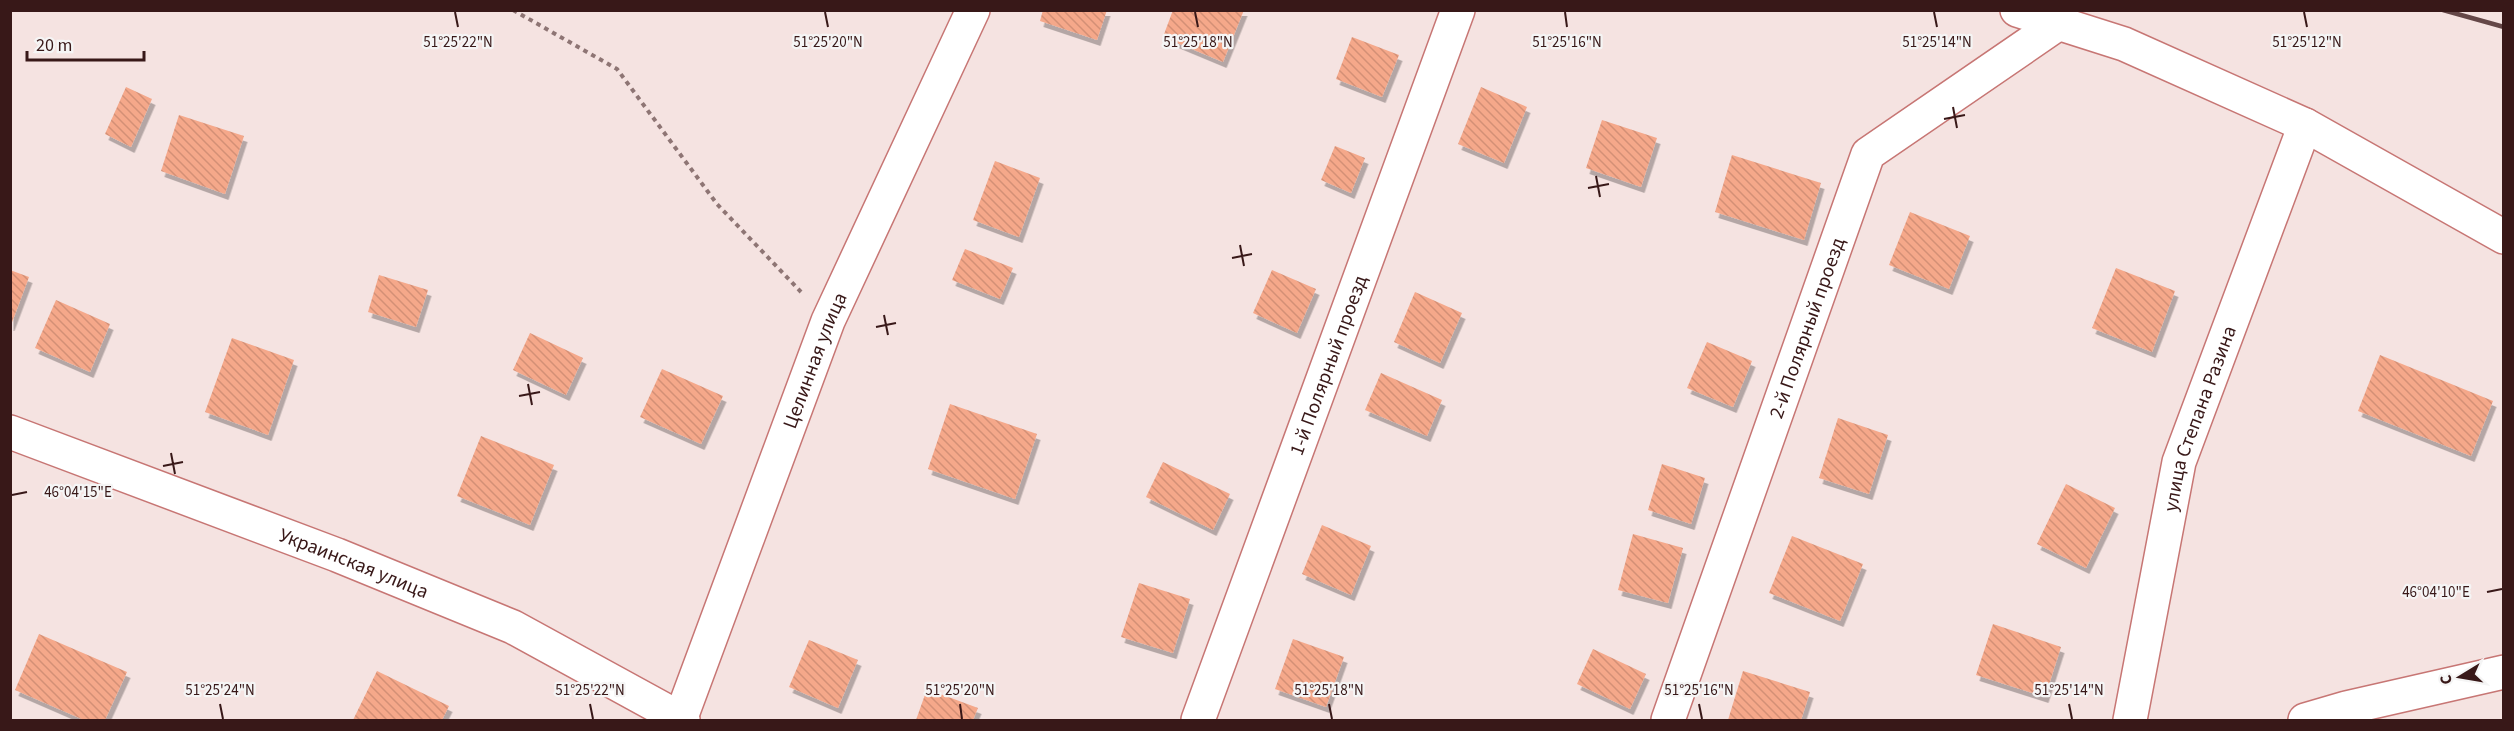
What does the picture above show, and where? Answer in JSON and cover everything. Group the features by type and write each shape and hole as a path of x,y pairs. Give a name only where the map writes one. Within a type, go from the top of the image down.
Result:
{"street":[{"name":"Целинная улица","path":"681,720 828,321 973,10"},
{"name":"1-й Полярный проезд","path":"1198,720 1458,10"},
{"path":"2017,10 2124,44 2305,124 2504,237"},
{"name":"2-й Полярный проезд","path":"1668,720 1868,154 2059,24"},
{"name":"улица Степана Разина","path":"2130,720 2179,462 2305,124"},
{"name":"Украинская улица","path":"10,432 337,555 513,627 681,720"},
{"path":"2305,720 2346,708 2504,672"}],"path":[{"path":"513,10 617,69 717,204 828,321"}],"building":[{"path":"1043,10 1107,10 1097,40 1040,21"},
{"path":"1173,10 1244,10 1223,62 1163,37"},
{"path":"1352,37 1399,55 1382,97 1336,79"},
{"path":"126,87 152,99 131,147 105,134"},
{"path":"1481,87 1527,107 1504,163 1458,144"},
{"path":"179,115 244,136 225,194 161,171"},
{"path":"1602,120 1657,138 1641,187 1586,168"},
{"path":"1335,146 1365,158 1351,193 1321,180"},
{"path":"1732,155 1821,183 1804,240 1715,212"},
{"path":"995,161 1040,178 1019,237 973,220"},
{"path":"1910,212 1970,236 1949,289 1889,265"},
{"path":"965,249 1013,268 1000,299 952,280"},
{"path":"2116,268 2175,291 2152,352 2092,328"},
{"path":"10,270 29,277 11,325 10,325"},
{"path":"1272,270 1316,289 1297,333 1253,313"},
{"path":"379,275 428,290 416,327 368,312"},
{"path":"1415,292 1462,313 1440,363 1394,342"},
{"path":"56,300 110,324 90,372 35,348"},
{"path":"530,333 583,358 566,395 513,370"},
{"path":"232,338 294,360 268,435 205,412"},
{"path":"1707,342 1752,361 1733,407 1687,388"},
{"path":"2380,355 2493,401 2471,456 2358,411"},
{"path":"662,369 723,396 701,444 640,417"},
{"path":"1381,373 1442,400 1427,436 1365,410"},
{"path":"950,404 1037,434 1015,499 928,469"},
{"path":"1838,418 1888,435 1869,494 1819,478"},
{"path":"481,436 554,465 530,525 457,496"},
{"path":"1163,462 1230,494 1213,530 1146,497"},
{"path":"1662,464 1705,478 1691,524 1648,510"},
{"path":"2066,484 2115,508 2086,568 2037,544"},
{"path":"1322,525 1371,546 1351,595 1302,574"},
{"path":"1633,534 1683,548 1668,603 1618,590"},
{"path":"1792,536 1863,564 1840,621 1769,593"},
{"path":"1139,583 1190,599 1173,653 1121,637"},
{"path":"1993,624 2061,647 2045,697 1976,675"},
{"path":"39,634 127,672 105,720 84,720 15,690"},
{"path":"1293,639 1344,657 1326,707 1275,689"},
{"path":"809,640 858,660 838,708 789,687"},
{"path":"1593,649 1646,674 1630,709 1577,684"},
{"path":"377,671 449,706 442,720 353,720"},
{"path":"1743,671 1810,692 1801,720 1728,720"},
{"path":"927,689 978,708 973,720 916,720"}],"railway":[{"path":"2443,10 2504,27"}]}
